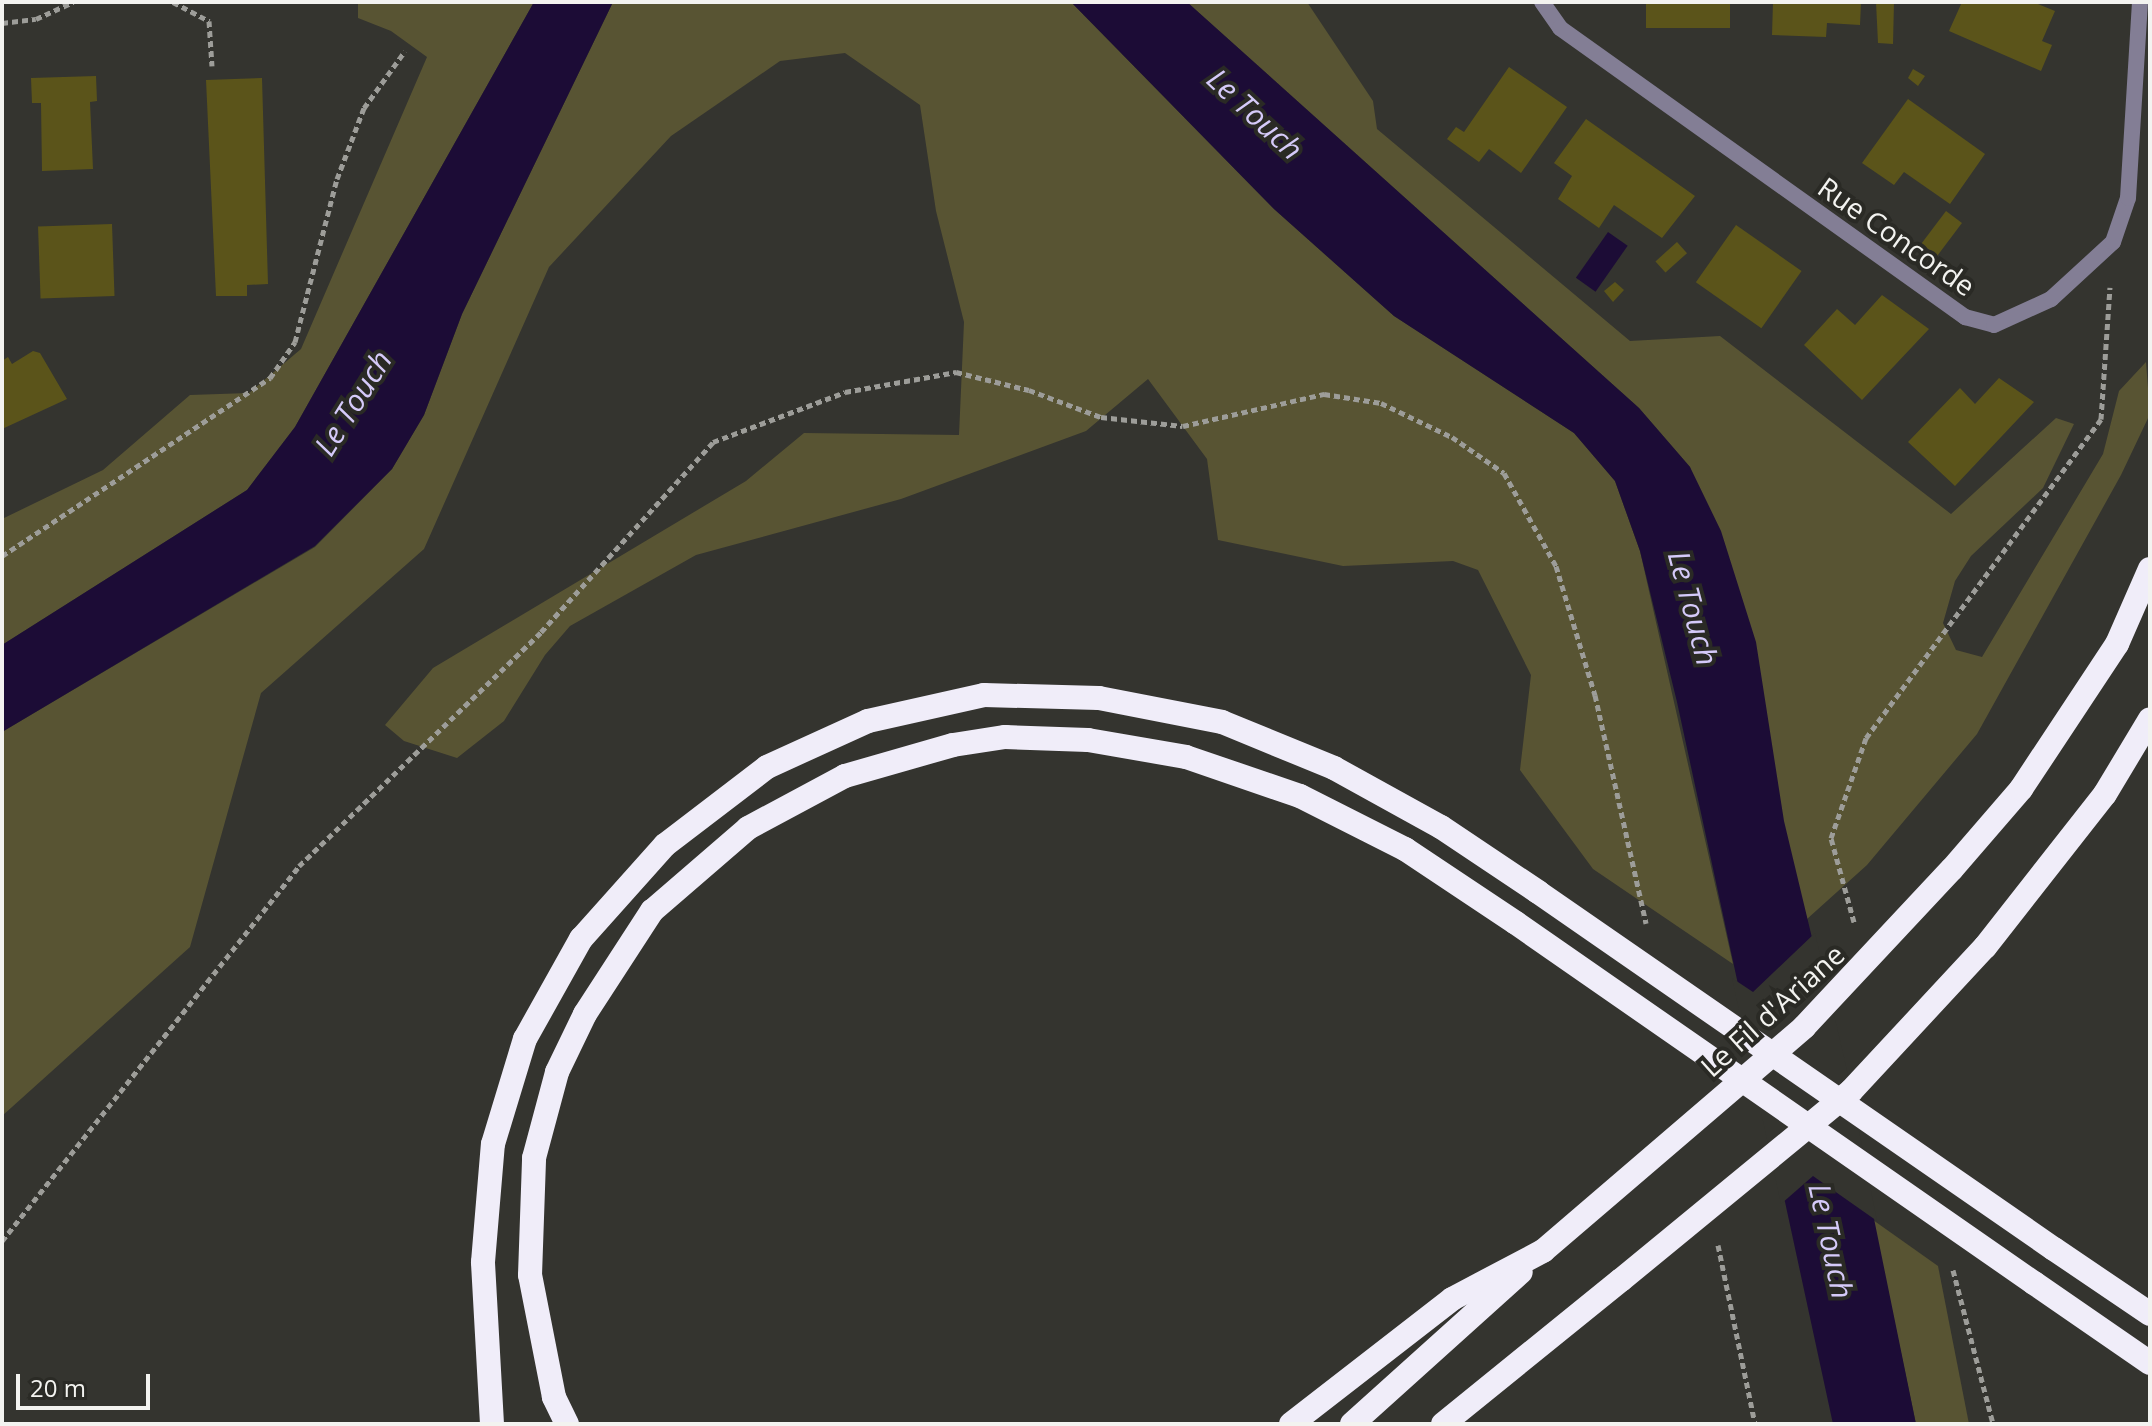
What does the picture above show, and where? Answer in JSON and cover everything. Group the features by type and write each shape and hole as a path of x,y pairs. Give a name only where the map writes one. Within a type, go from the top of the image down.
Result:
{"highway":[{"name":"Le Fil d'Ariane","path":"1352,1424 1414,1374 1543,1251 1804,1027 1952,869 2021,789 2117,644 2150,569"},
{"path":"492,1424 483,1262 493,1144 525,1039 581,939 665,845 767,767 868,721 984,695 1099,698 1222,722 1334,768 1441,827 2150,1314"},
{"path":"1443,1424 1851,1091 1985,947 2105,794 2150,719"},
{"path":"567,1424 554,1397 530,1275 534,1158 557,1072 585,1014 652,911 748,828 845,776 953,745 1005,737 1088,740 1186,757 1300,796 1405,849 2150,1363"},
{"path":"1291,1424 1452,1299 1543,1251"}],"street":[{"name":"Rue Concorde","path":"1542,2 1560,28 1952,308 1994,325 2051,299 2113,242 2128,198 2140,2"}],"path":[{"path":"2,23 36,19 73,2"},
{"path":"173,2 209,21 212,66"},
{"path":"2,556 270,378 295,342 337,179 364,108 405,51"}],"shaded area":[{"path":"358,2 534,2 295,427 247,490 2,645 2,519 103,470 190,395 249,393 301,349 427,57 391,31 358,18"},
{"path":"613,2 1071,2 1274,209 1394,316 1574,433 1615,481 1640,551 1733,964 1593,869 1520,770 1531,675 1478,570 1453,561 1343,566 1218,540 1207,459 1148,379 1086,431 901,499 696,555 570,626 545,655 504,721 457,758 404,741 385,725 433,668 746,481 804,433 959,435 964,322 936,211 920,105 845,53 780,61 671,136 549,267 424,549 261,693 190,947 2,1116 2,732 315,547 392,469 424,415 462,314"},
{"path":"1187,2 1307,2 1373,101 1377,129 1630,341 1720,336 1951,514 2056,418 2074,424 2043,488 1971,556 1955,581 1943,623 1956,650 1982,657 2103,454 2119,391 2146,362 2150,414 2121,475 1977,734 1867,865 1807,919 1690,467 1639,408"},
{"path":"1873,1220 1938,1266 1969,1424 1916,1424"}],"water":[{"name":"Le Touch","path":"534,2 613,2 462,314 424,415 392,469 315,546 2,732 2,645 247,490 295,427"},
{"name":"Le Touch","path":"1071,2 1187,2 1639,408 1690,467 1721,531 1756,642 1784,821 1843,1067 1916,1424 1833,1424 1677,702 1640,551 1615,481 1574,433 1394,316 1274,209"},
{"path":"1608,232 1628,246 1596,292 1576,278"}],"pier":[{"path":"1815,933 1877,1221 1813,1176 1781,1204 1732,978 1753,992"}],"building":[{"path":"1646,2 1730,2 1730,28 1646,28"},
{"path":"1773,2 1861,2 1860,25 1827,23 1826,37 1772,35"},
{"path":"1876,2 1894,2 1893,44 1878,43"},
{"path":"1962,2 2033,2 2055,11 2042,41 2052,45 2041,71 1949,31"},
{"path":"1509,67 1567,107 1521,173 1489,149 1479,162 1447,139 1456,127 1464,132"},
{"path":"1913,69 1925,76 1918,86 1908,78"},
{"path":"96,76 97,101 90,102 93,169 42,171 41,103 32,103 31,78"},
{"path":"262,78 268,284 247,285 247,296 216,296 206,80"},
{"path":"1908,99 1985,154 1950,204 1904,172 1894,185 1862,163"},
{"path":"1586,119 1695,196 1662,238 1614,205 1599,228 1558,199 1572,176 1554,163"},
{"path":"1946,211 1962,223 1937,256 1921,244"},
{"path":"112,224 115,296 41,299 38,227"},
{"path":"1736,225 1802,271 1761,328 1696,282"},
{"path":"1677,242 1687,253 1665,273 1655,261"},
{"path":"1615,282 1624,290 1613,302 1604,291"},
{"path":"1882,295 1929,329 1862,400 1804,345 1837,309 1855,325"},
{"path":"33,351 40,353 67,399 2,429 2,361 8,357 12,364"},
{"path":"1999,378 2034,402 1955,486 1908,442 1960,388 1975,404"}]}
